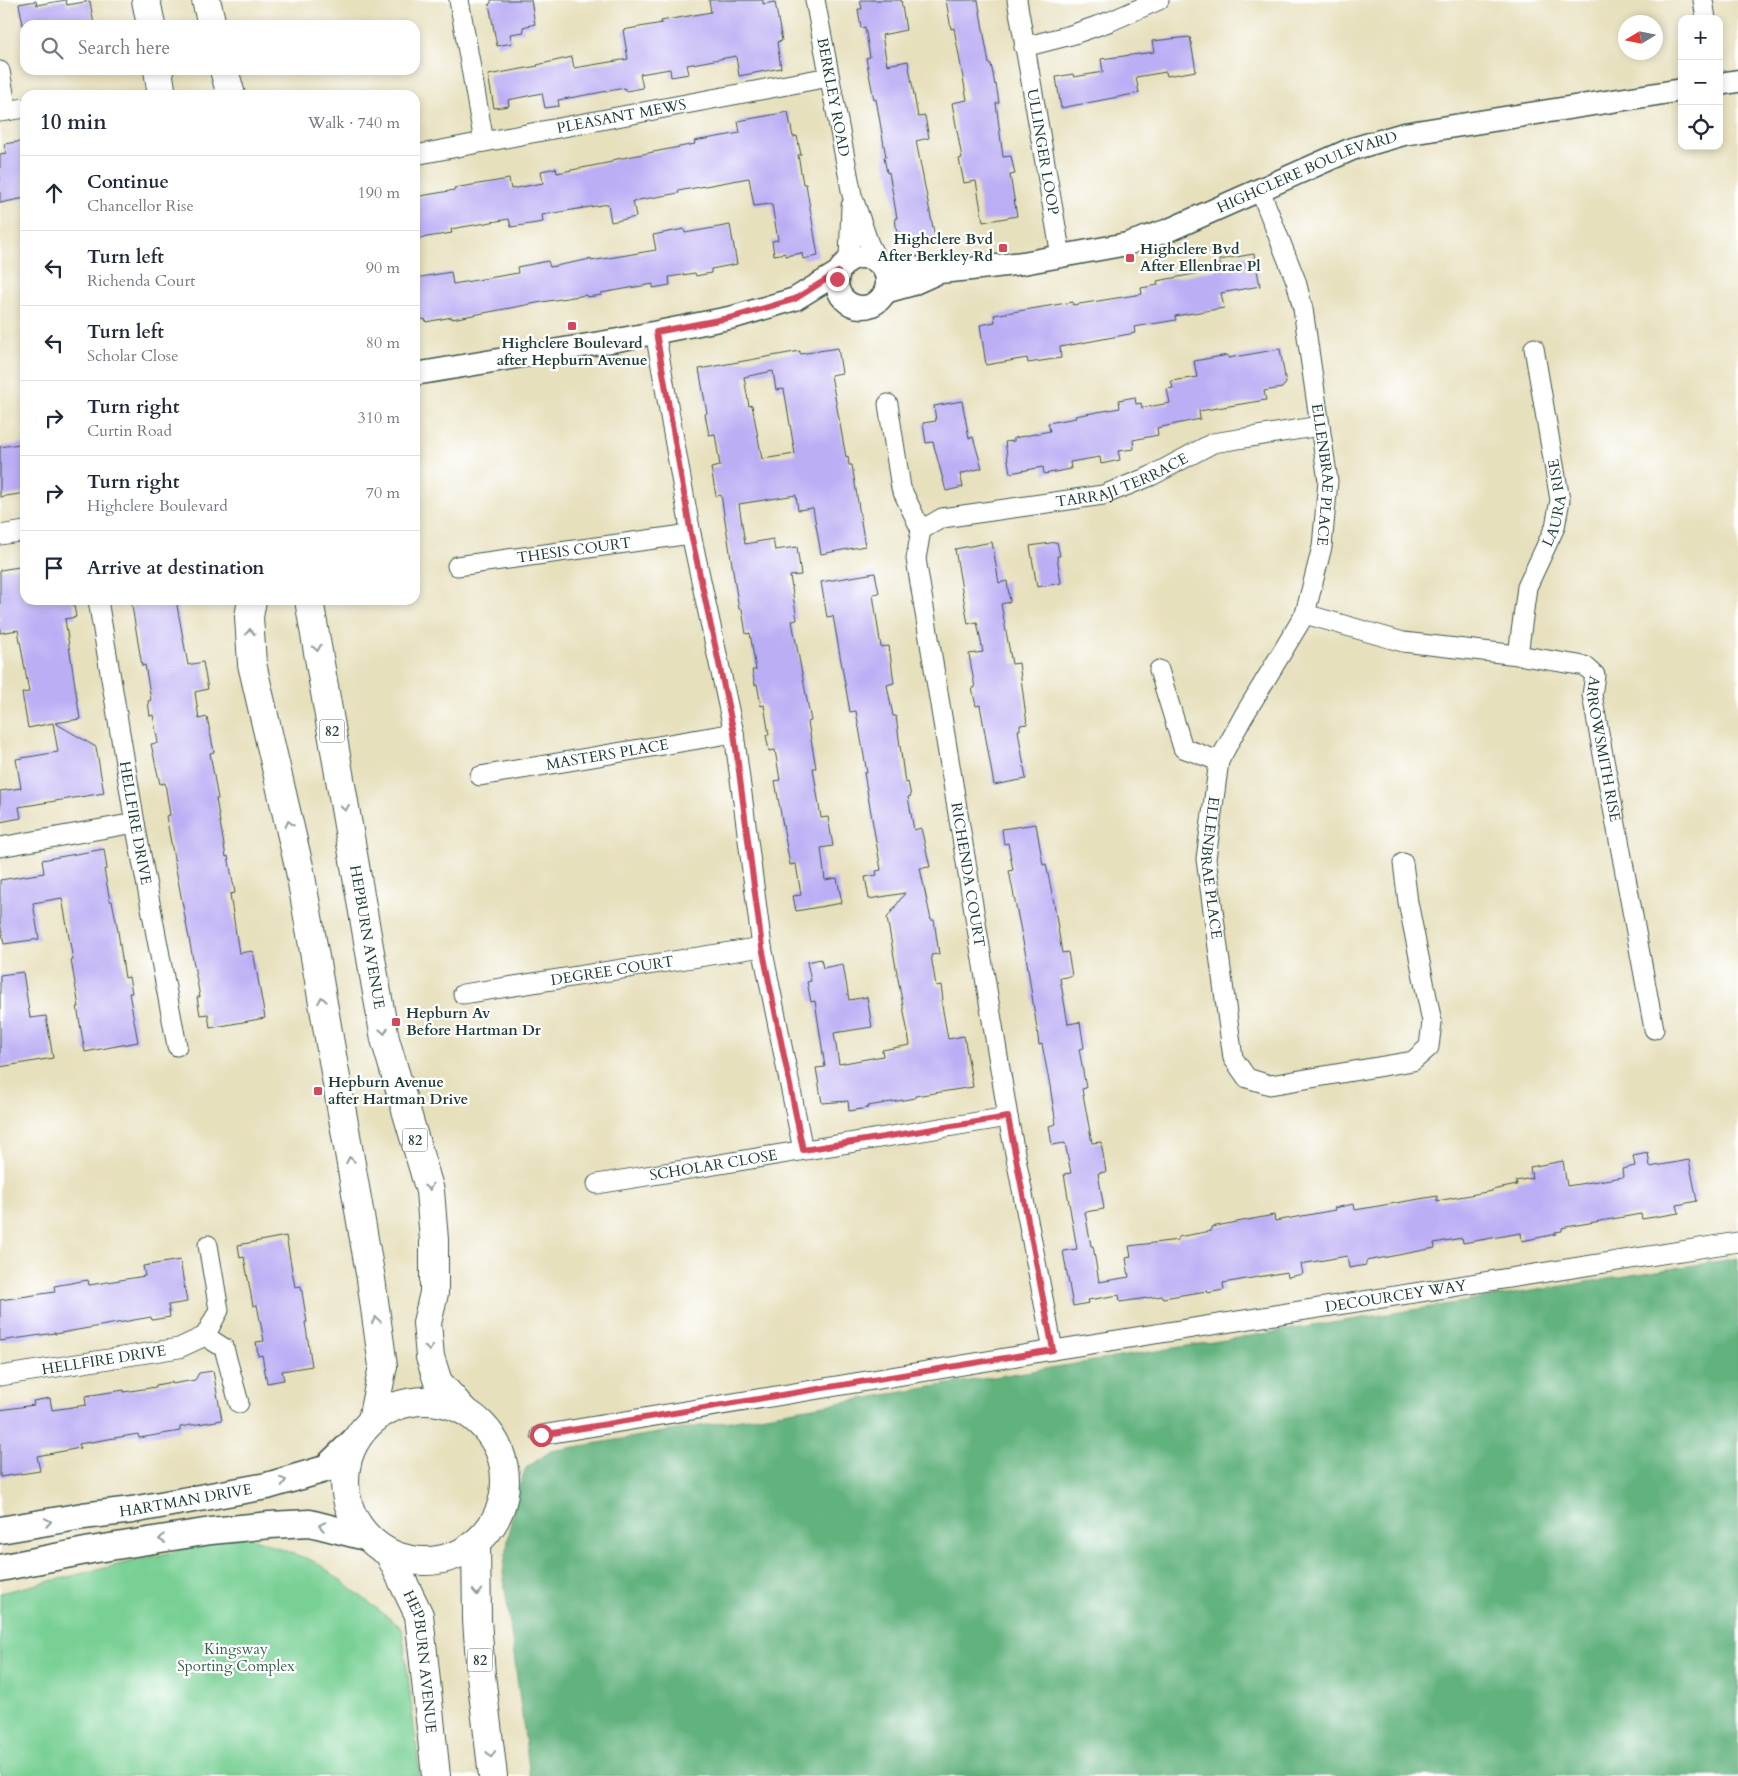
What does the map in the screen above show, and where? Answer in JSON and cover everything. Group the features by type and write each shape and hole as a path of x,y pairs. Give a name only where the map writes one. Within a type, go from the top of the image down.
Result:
{"main road":[{"path":"146,0 149,20"},
{"path":"206,0 211,20"},
{"path":"159,75 161,90"},
{"path":"225,75 229,90"},
{"path":"251,605 249,617 252,664 300,871 370,1279 383,1366 365,1429 348,1459 345,1481 351,1512 379,1546"},
{"name":"HEPBURN AVENUE","path":"310,605 385,1039 430,1191 434,1240 434,1293 427,1323 430,1357 438,1382 463,1410"},
{"name":"82","path":"365,1429 390,1409 414,1401 436,1401 463,1410 485,1427 500,1454 505,1489 495,1520 476,1544 457,1555 434,1561 408,1560 379,1546"},
{"name":"HARTMAN DRIVE","path":"0,1530 132,1510 267,1486 325,1469 365,1429"},
{"path":"0,1568 91,1550 211,1531 270,1525 310,1523 379,1546"},
{"name":"82","path":"476,1544 477,1620 481,1675 493,1776"},
{"name":"HEPBURN AVENUE","path":"379,1546 419,1615 436,1776"}],"street":[{"path":"459,0 484,142"},
{"name":"BERKLEY ROAD","path":"815,0 852,195 869,244 881,266"},
{"name":"ULLINGER LOOP","path":"1018,0 1024,47 1061,256"},
{"path":"1024,47 1071,35 1111,21 1159,0"},
{"path":"1703,0 1705,15"},
{"path":"0,71 11,110"},
{"name":"PLEASANT MEWS","path":"420,154 829,77"},
{"path":"1723,83 1738,81"},
{"name":"HIGHCLERE BOULEVARD","path":"795,299 844,266 864,257 881,266 908,267 939,272 1023,264 1127,244 1169,230 1352,149 1404,134 1678,91"},
{"name":"ELLENBRAE PLACE","path":"1260,190 1296,280 1303,309 1328,481 1322,547 1305,614 1243,716 1219,761 1206,859 1233,1058 1247,1078 1270,1085 1413,1061 1429,1047 1432,1022 1408,902 1404,863"},
{"name":"BERKLEY ROAD","path":"844,266 852,195"},
{"path":"843,299 837,286 844,266"},
{"path":"881,266 886,276 885,292"},
{"name":"HIGHCLERE BOULEVARD","path":"420,373 566,349 734,317 795,299 843,299 850,304 866,307 874,304 885,292 939,272"},
{"path":"656,332 691,534 734,733 762,947 803,1150"},
{"name":"LAURA RISE","path":"1518,655 1527,587 1555,527 1560,500 1534,348"},
{"path":"888,404 901,488 921,530"},
{"name":"TARRAJI TERRACE","path":"921,530 942,518 1102,495 1151,476 1213,443 1320,426"},
{"name":"RICHENDA COURT","path":"921,530 916,560 1008,1117 1053,1350"},
{"path":"0,535 20,532"},
{"name":"THESIS COURT","path":"457,566 691,534"},
{"name":"HELLFIRE DRIVE","path":"99,605 135,823 177,1046"},
{"name":"ARROWSMITH RISE","path":"1305,614 1403,642 1518,655 1585,666 1595,675 1592,694 1654,1029"},
{"path":"1159,670 1183,748 1219,761"},
{"name":"MASTERS PLACE","path":"480,776 734,733"},
{"path":"0,847 135,823"},
{"name":"DEGREE COURT","path":"463,994 762,947"},
{"name":"SCHOLAR CLOSE","path":"597,1184 1008,1117"},
{"name":"DECOURCEY WAY","path":"541,1435 1053,1350 1738,1242"},
{"path":"208,1245 219,1310 205,1336 224,1348 239,1403"},
{"name":"HELLFIRE DRIVE","path":"0,1376 179,1348 205,1336"}],"green space":[{"path":"1738,1258 1738,1776 530,1776 503,1572 515,1497 526,1468 551,1451 950,1384"},
{"name":"Kingsway Sporting Complex","path":"244,1535 318,1563 402,1628 420,1776 0,1776 0,1593"}],"building":[{"path":"66,0 67,5 90,1 93,20 22,20 19,4 36,1 37,5"},
{"path":"491,0 531,0 535,24 523,27 524,32 510,34 512,43 497,46 489,4"},
{"path":"709,0 763,0 763,4 775,2 782,41 777,42 781,68 739,76 736,56 687,65 689,74 671,77 670,69 640,74 643,88 626,91 625,88 558,100 559,106 545,108 542,93 508,100 509,106 494,108 488,75 538,66 572,57 574,68 628,59 623,30 711,12"},
{"path":"860,0 901,0 906,30 882,35 887,65 908,61 918,117 925,116 929,138 916,141 935,238 902,244 900,232 897,233 895,218 897,218 889,172 887,173 876,99 874,100 866,58 870,57 865,27 861,28 858,9 862,9"},
{"path":"946,0 978,0 989,64 991,64 996,84 999,103 996,103 1003,157 1011,156 1015,174 1010,175 1017,216 983,222 976,181 964,183 959,159 962,158 952,103 967,100 954,28 951,29"},
{"path":"1190,37 1196,71 1167,76 1166,72 1136,77 1139,93 1061,108 1056,77 1073,74 1074,77 1103,72 1101,59 1154,52 1152,41"},
{"path":"788,112 793,137 797,136 801,155 798,155 803,184 806,184 818,256 803,259 802,253 785,256 785,253 774,255 772,241 778,240 772,205 754,206 749,178 633,201 636,217 611,222 608,204 542,215 543,222 511,227 509,219 451,229 452,233 420,238 420,196 455,190 454,188 509,179 511,189 543,183 541,171 556,168 557,173 695,144 694,141 740,133 738,121"},
{"path":"20,141 20,199 0,203 0,154 6,153 4,144"},
{"path":"730,225 737,264 711,269 711,273 696,276 695,273 669,277 670,285 653,288 653,284 601,293 602,295 587,297 586,295 542,302 452,319 452,317 426,322 425,319 420,320 420,277 451,272 453,284 518,273 517,267 548,261 550,267 591,259 591,261 656,250 653,235 684,229 685,233"},
{"path":"1254,254 1260,286 1221,293 1224,308 1175,316 1176,320 1134,327 1135,333 1060,347 1061,358 1028,363 1027,358 986,365 980,325 995,322 994,315 1073,302 1073,305 1142,294 1141,288 1158,285 1157,281 1221,269 1219,260"},
{"path":"838,348 842,373 831,375 846,457 848,456 849,465 852,465 865,546 821,554 813,508 798,510 796,495 739,504 745,544 773,539 775,550 797,547 801,575 790,576 797,620 792,621 811,721 808,722 816,768 813,768 821,818 828,817 833,846 821,848 825,880 837,878 842,903 796,911 793,896 801,895 796,864 790,865 775,781 780,780 775,750 769,751 766,735 769,735 764,705 761,706 752,670 756,670 750,633 746,634 742,609 739,609 721,495 716,496 711,468 720,466 715,434 709,435 699,369 800,351 800,354","holes":["773,371 776,390 784,389 795,454 762,459 752,405 749,406 744,377"]},
{"path":"1280,349 1286,383 1282,388 1264,391 1266,400 1199,411 1200,419 1157,428 1158,435 1133,440 1134,449 1118,451 1120,460 1101,464 1100,457 1070,462 1071,469 1044,474 1043,467 1010,473 1005,442 1014,441 1014,438 1050,431 1048,423 1120,408 1119,400 1135,397 1136,404 1141,403 1142,408 1170,403 1167,389 1173,388 1171,381 1197,377 1194,361 1228,355 1228,358"},
{"path":"962,401 969,438 973,437 982,468 960,474 963,487 946,491 933,442 926,443 923,423 936,421 934,406"},
{"path":"20,444 20,494 0,497 0,447"},
{"path":"992,542 999,583 1007,581 1010,602 1001,604 1012,664 1019,663 1027,724 1020,725 1020,730 1018,730 1026,779 994,785 980,705 976,706 972,688 975,688 969,654 983,652 977,622 968,624 955,549"},
{"path":"1057,542 1060,556 1057,556 1061,583 1037,587 1030,546"},
{"path":"19,567 20,605 74,605 76,617 65,619 80,719 55,723 96,747 104,793 19,807 21,818 0,822 0,791 21,788 16,759 58,752 53,723 28,728 22,693 29,692 18,630 0,633 0,570"},
{"path":"875,573 879,593 873,594 876,615 881,647 889,646 894,683 887,685 893,716 896,716 905,783 908,782 911,796 908,797 914,830 921,828 930,867 920,868 931,920 934,920 939,954 931,955 936,986 941,985 943,1000 941,1000 948,1039 964,1036 973,1087 915,1096 915,1098 849,1111 848,1101 822,1103 816,1068 825,1067 815,1001 811,1002 807,982 811,981 807,962 821,959 823,968 843,964 849,1000 867,997 872,1027 834,1033 839,1064 883,1056 882,1050 910,1045 887,918 905,893 869,899 865,877 877,875 876,871 881,870 864,773 867,773 856,711 850,712 833,616 827,617 821,582"},
{"path":"132,605 177,605 188,665 203,662 208,689 195,692 199,719 207,717 214,752 210,753 226,857 228,856 235,893 230,894 239,953 253,951 265,1018 210,1028 208,1014 200,1015 197,997 200,997 166,816 170,815 165,783 160,784 151,744 158,743 153,715 150,716 148,701 151,700 145,665 142,666"},
{"path":"1036,824 1043,865 1046,864 1054,903 1062,953 1068,952 1072,976 1060,978 1068,1024 1080,1022 1084,1048 1079,1049 1086,1088 1082,1089 1092,1143 1101,1142 1106,1172 1098,1173 1104,1209 1085,1212 1099,1282 1129,1277 1126,1258 1131,1257 1129,1246 1178,1240 1178,1237 1211,1231 1211,1227 1274,1215 1275,1221 1335,1210 1334,1208 1354,1204 1355,1210 1437,1196 1437,1201 1492,1191 1517,1185 1516,1181 1532,1178 1530,1167 1563,1161 1567,1186 1623,1177 1622,1169 1635,1166 1633,1156 1648,1153 1650,1167 1689,1160 1697,1201 1677,1205 1679,1213 1642,1219 1641,1214 1566,1227 1562,1228 1562,1231 1555,1232 1556,1234 1522,1241 1521,1233 1463,1243 1462,1238 1434,1243 1435,1248 1366,1261 1366,1265 1349,1268 1347,1256 1301,1264 1303,1274 1288,1277 1287,1272 1223,1283 1224,1290 1207,1293 1207,1291 1120,1302 1119,1295 1088,1300 1089,1303 1073,1306 1063,1251 1077,1249 1064,1174 1071,1173 1065,1143 1052,1145 1049,1126 1056,1124 1050,1086 1042,1044 1039,1045 1026,956 1009,871 1013,870 1008,843 1004,844 1002,829"},
{"path":"104,849 107,869 104,869 117,925 125,978 129,977 132,993 129,993 138,1042 85,1052 77,1007 79,1007 71,960 73,960 62,898 33,903 39,939 4,944 0,922 0,880 44,873 42,860"},
{"path":"23,972 30,1018 46,1016 53,1058 0,1067 0,975"},
{"path":"286,1236 295,1287 301,1286 312,1366 282,1371 284,1380 267,1383 262,1355 258,1356 256,1342 264,1341 257,1305 253,1306 244,1257 240,1258 238,1245"},
{"path":"180,1260 187,1302 168,1305 170,1317 152,1320 151,1317 55,1334 0,1341 0,1300 55,1292 54,1286 88,1280 89,1285 145,1276 143,1266"},
{"path":"213,1371 222,1420 180,1427 180,1431 139,1438 138,1434 79,1444 80,1448 37,1456 40,1471 0,1477 0,1410 34,1405 33,1401 50,1398 52,1410 86,1405 85,1396 124,1390 124,1392 156,1387 156,1385 172,1382 172,1384 195,1380 199,1373"}],"place":[{"name":"Highclere Bvd After Berkley Rd","path":"1003,248"},
{"name":"Highclere Bvd After Ellenbrae Pl","path":"1130,258"},
{"name":"Highclere Boulevard after Hepburn Avenue","path":"572,326"},
{"name":"Hepburn Av Before Hartman Dr","path":"396,1022"},
{"name":"Hepburn Avenue after Hartman Drive","path":"318,1091"}],"route":[{"path":"541,1435 1053,1350 1008,1117 803,1150 762,947 734,733 691,534 656,332 734,317 795,299 838,272 837,279"}]}
